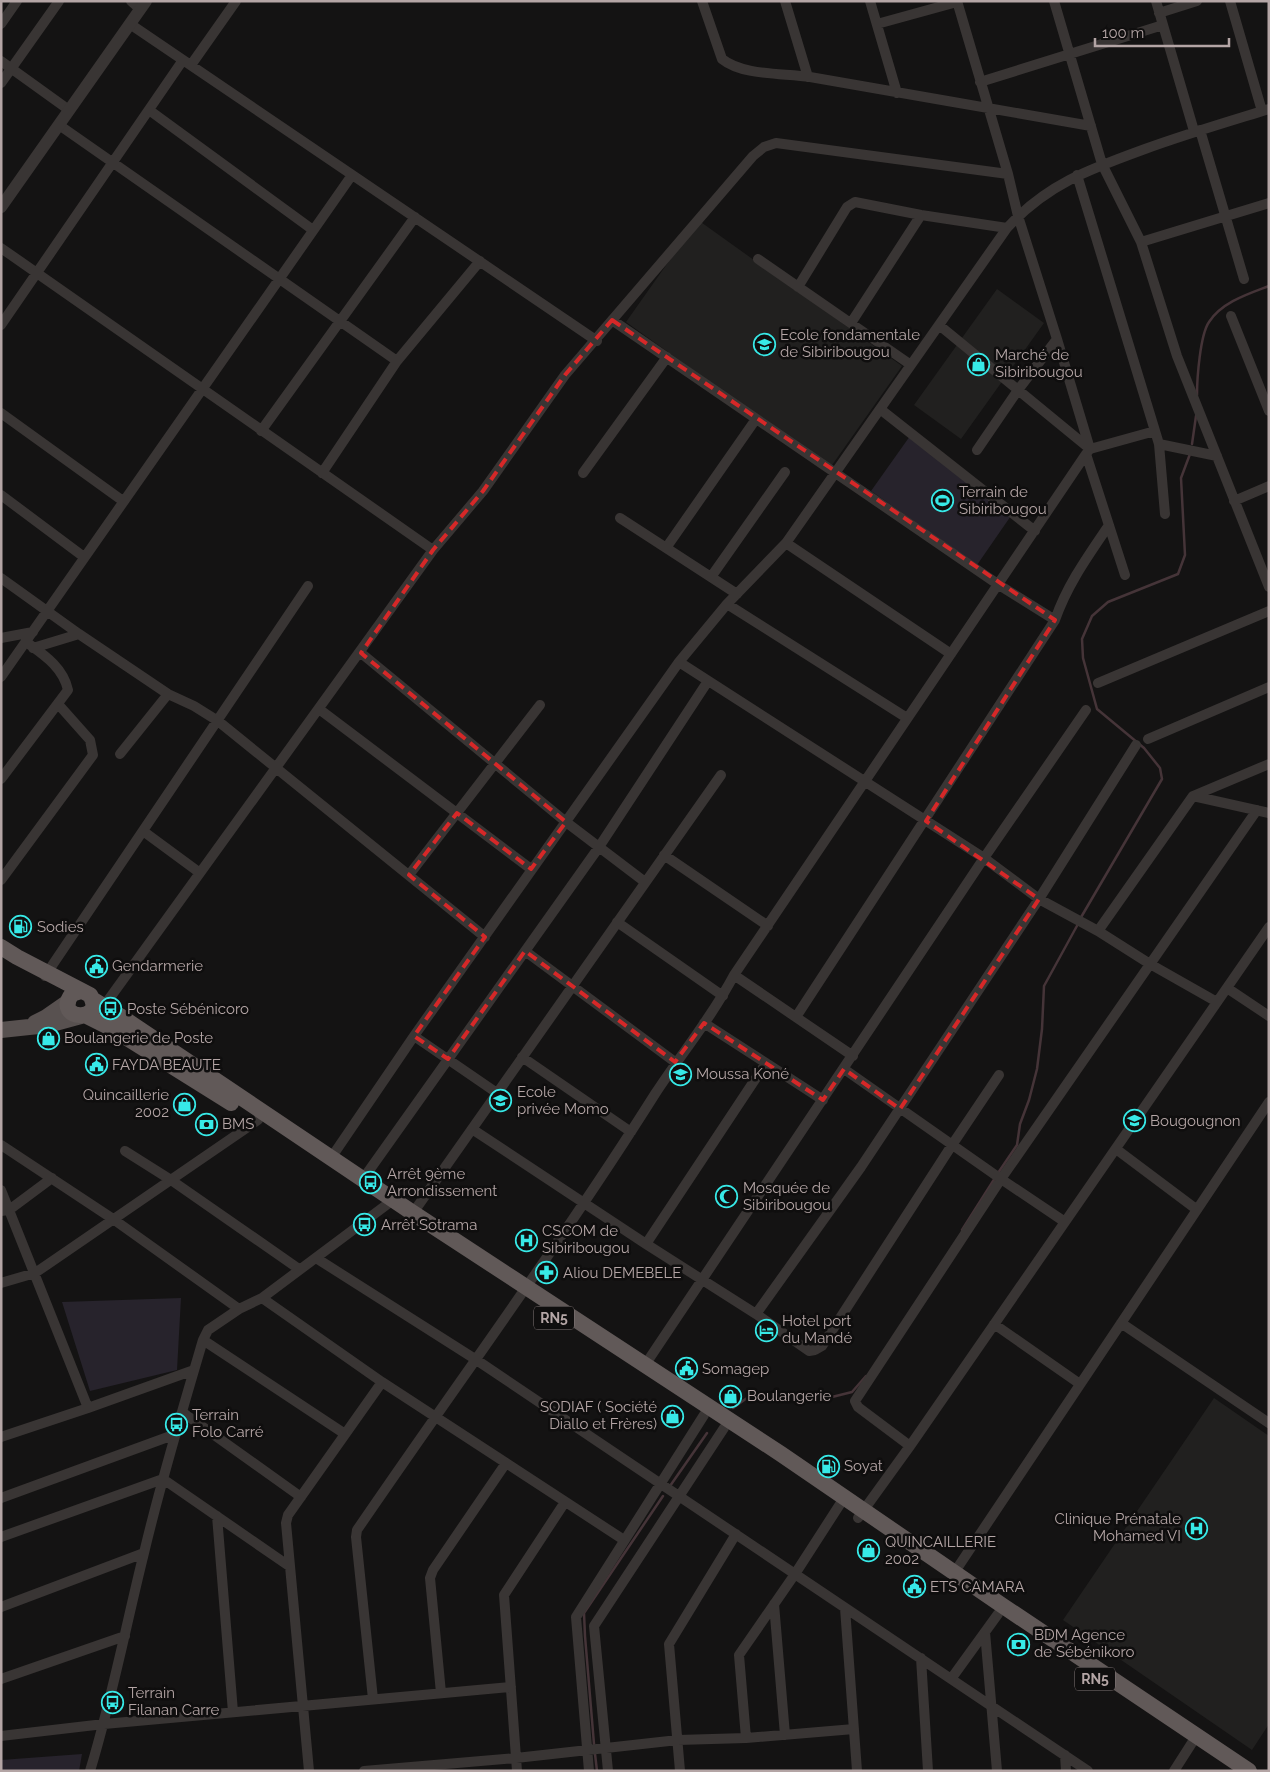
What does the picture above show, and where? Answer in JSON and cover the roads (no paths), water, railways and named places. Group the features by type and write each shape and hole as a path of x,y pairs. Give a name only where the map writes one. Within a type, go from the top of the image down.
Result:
{"highway":[{"name":"RN5","path":"1,947 363,1179 389,1203"},
{"name":"RN5","path":"83,999 70,1010 76,1016 83,1016 111,1028 410,1216 704,1415 954,1573 1194,1740 1232,1771"},
{"name":"RN5","path":"523,1292 645,1366 781,1454 841,1502"},
{"name":"RN5","path":"860,1514 998,1614 1194,1740 1250,1771"}],"main road":[{"path":"24,1028 83,999"},
{"path":"1,1030 48,1026 83,1016"}],"street":[{"path":"1,24 17,1"},
{"path":"1,83 59,1"},
{"path":"1,325 149,110 236,1"},
{"path":"702,1 722,59 729,64 756,71 808,77 1091,126"},
{"path":"785,1 808,77"},
{"path":"870,1 897,93"},
{"path":"1054,1 1102,164 1141,242 1177,356 1269,587"},
{"path":"1156,1 1226,216 1244,279"},
{"path":"1159,13 1197,1"},
{"path":"331,1158 531,869 679,662 727,604 786,543 1007,228 1018,216 1048,192 1077,174 1197,130 1266,110 1230,1"},
{"path":"877,24 957,2 1008,174 1018,216 1057,339 1124,575"},
{"path":"1,206 130,24 139,4"},
{"path":"130,24 597,340"},
{"path":"980,82 1163,25"},
{"path":"1,61 69,110"},
{"path":"149,110 313,230"},
{"path":"59,125 397,361"},
{"path":"83,999 200,873 433,550 483,491 565,376 753,156 764,147 776,143 1008,174"},
{"path":"1077,174 1159,444 1165,514"},
{"path":"1,677 29,645 33,632 46,611 352,175"},
{"path":"798,287 854,202 921,215 1007,228"},
{"path":"1141,242 1269,203"},
{"path":"851,323 921,215"},
{"path":"262,431 415,217"},
{"path":"1,248 433,550"},
{"path":"758,259 911,365"},
{"path":"322,473 397,361 480,262"},
{"path":"1231,316 1269,411"},
{"path":"612,320 999,585 1055,620"},
{"path":"939,325 1018,390 1088,452"},
{"path":"977,450 1018,390 1057,339"},
{"path":"583,473 667,357"},
{"path":"880,409 1035,531"},
{"path":"1,413 123,501"},
{"path":"666,548 756,418"},
{"path":"373,1699 357,1547 357,1530 585,1203 675,1062 723,996 734,975 1088,452 1155,431"},
{"path":"1159,444 1217,456"},
{"path":"711,577 785,472"},
{"path":"1234,501 1269,486"},
{"path":"1,495 84,557"},
{"path":"620,518 737,594"},
{"path":"796,1017 926,821 1055,620 1072,581 1109,525"},
{"path":"786,543 951,654"},
{"path":"1,578 78,634 168,694 218,721 485,937"},
{"path":"45,976 308,586"},
{"path":"727,604 908,718"},
{"path":"1098,683 1269,611"},
{"path":"1,638 33,632"},
{"path":"29,645 78,634"},
{"path":"1,779 68,690 66,680 52,662 29,645"},
{"path":"360,653 566,822 645,882"},
{"path":"679,662 984,858 1039,898 1217,1002"},
{"path":"363,1179 599,847 708,681"},
{"path":"1148,739 1269,687"},
{"path":"120,754 168,694"},
{"path":"1,880 93,755 90,740 58,704"},
{"path":"409,874 540,705"},
{"path":"318,709 531,869"},
{"path":"645,1366 984,858 1086,710"},
{"path":"756,1314 861,1168 1039,898 1136,745"},
{"path":"1098,931 1193,796 1269,764"},
{"path":"410,1216 721,775"},
{"path":"1193,796 1269,813"},
{"path":"910,1446 858,1407 855,1401 1001,1179 1257,810"},
{"path":"143,831 200,873"},
{"path":"664,855 768,926"},
{"path":"617,922 723,996"},
{"path":"860,1514 910,1446 1269,927"},
{"path":"525,951 675,1062"},
{"path":"734,975 853,1056"},
{"path":"1227,988 1269,1016"},
{"path":"704,1023 823,1100"},
{"path":"414,1036 497,1093"},
{"path":"522,1057 631,1132"},
{"path":"646,1244 766,1063"},
{"path":"844,1069 1065,1222"},
{"path":"472,1129 756,1314 809,1351 822,1346 952,1145 1000,1075"},
{"path":"954,1573 1269,1102"},
{"path":"1,1283 35,1273 258,1120"},
{"path":"1,1145 113,1219 239,1309"},
{"path":"1116,1149 1196,1209"},
{"path":"125,1151 171,1180 299,1269"},
{"path":"5,1210 52,1178"},
{"path":"1,1190 5,1210 35,1273 88,1408"},
{"path":"90,1771 104,1724 163,1479 203,1340 208,1330 239,1309 262,1298 389,1203"},
{"path":"316,1258 475,1359 1088,1771"},
{"path":"262,1298 382,1382 624,1540"},
{"path":"994,1324 1080,1384"},
{"path":"1121,1324 1269,1423"},
{"path":"203,1340 345,1434"},
{"path":"1,1437 194,1370"},
{"path":"308,1771 286,1523 288,1515 382,1382"},
{"path":"182,1412 301,1497"},
{"path":"589,1771 576,1617 704,1415"},
{"path":"608,1771 594,1626 724,1428"},
{"path":"1,1498 176,1434"},
{"path":"441,1693 430,1578 433,1570 506,1463"},
{"path":"163,1479 289,1566"},
{"path":"1,1537 163,1479"},
{"path":"517,1771 504,1595 565,1502"},
{"path":"746,1738 739,1655 795,1574 841,1502"},
{"path":"217,1516 234,1712"},
{"path":"680,1771 669,1644 736,1534"},
{"path":"1,1607 144,1552"},
{"path":"774,1604 785,1735"},
{"path":"845,1608 857,1771"},
{"path":"951,1679 998,1614"},
{"path":"985,1632 997,1771"},
{"path":"1,1679 124,1636"},
{"path":"921,1658 928,1771"},
{"path":"1,1736 104,1724 510,1687"},
{"path":"364,1771 443,1767 678,1740 746,1738 854,1729"},
{"path":"1174,1771 1194,1740"},
{"path":"1065,1755 1066,1771"}],"waterway":[{"path":"1197,395 1201,347 1209,322 1214,315 1228,304 1269,286"},
{"path":"1192,444 1196,416"},
{"path":"1080,919 1162,779 1160,768 1144,748 1097,709 1083,658 1082,639 1092,616 1108,602 1178,574 1185,555 1181,478 1190,454"},
{"path":"998,1173 1017,1145 1020,1124 1029,1100 1037,1069 1042,1029 1044,986 1078,924"},
{"path":"962,1230 995,1178"},
{"path":"733,1408 747,1398 820,1400 852,1392 866,1376"},
{"path":"670,1486 707,1433"},
{"path":"594,1744 584,1613 663,1496"},
{"path":"595,1754 597,1771"}],"place":[{"name":"Ecole fondamentale de Sibiribougou","path":"764,344"},
{"name":"Marché de Sibiribougou","path":"979,364"},
{"name":"Terrain de Sibiribougou","path":"943,501"},
{"name":"Sodies","path":"21,927"},
{"name":"Gendarmerie","path":"96,966"},
{"name":"Poste Sébénicoro","path":"111,1009"},
{"name":"Boulangerie de Poste","path":"48,1038"},
{"name":"FAYDA BEAUTE","path":"96,1065"},
{"name":"Moussa Koné","path":"680,1074"},
{"name":"Ecole privée Momo","path":"501,1101"},
{"name":"Quincaillerie 2002","path":"185,1104"},
{"name":"Bougougnon","path":"1134,1121"},
{"name":"BMS","path":"206,1124"},
{"name":"Arrêt 9ème Arrondissement","path":"371,1183"},
{"name":"Mosquée de Sibiribougou","path":"727,1197"},
{"name":"Arrêt Sotrama","path":"365,1225"},
{"name":"CSCOM de Sibiribougou","path":"526,1240"},
{"name":"Aliou DEMEBELE","path":"547,1273"},
{"name":"Hotel port du Mandé","path":"766,1330"},
{"name":"Somagep","path":"686,1369"},
{"name":"Boulangerie","path":"731,1396"},
{"name":"SODIAF ( Société Diallo et Frères)","path":"673,1416"},
{"name":"Terrain Folo Carré","path":"176,1424"},
{"name":"Soyat","path":"828,1466"},
{"name":"Clinique Prénatale Mohamed VI","path":"1197,1528"},
{"name":"QUINCAILLERIE 2002","path":"869,1551"},
{"name":"ETS CAMARA","path":"914,1587"},
{"name":"BDM Agence de Sébénikoro","path":"1018,1644"},
{"name":"Terrain Filanan Carre","path":"112,1702"}]}
